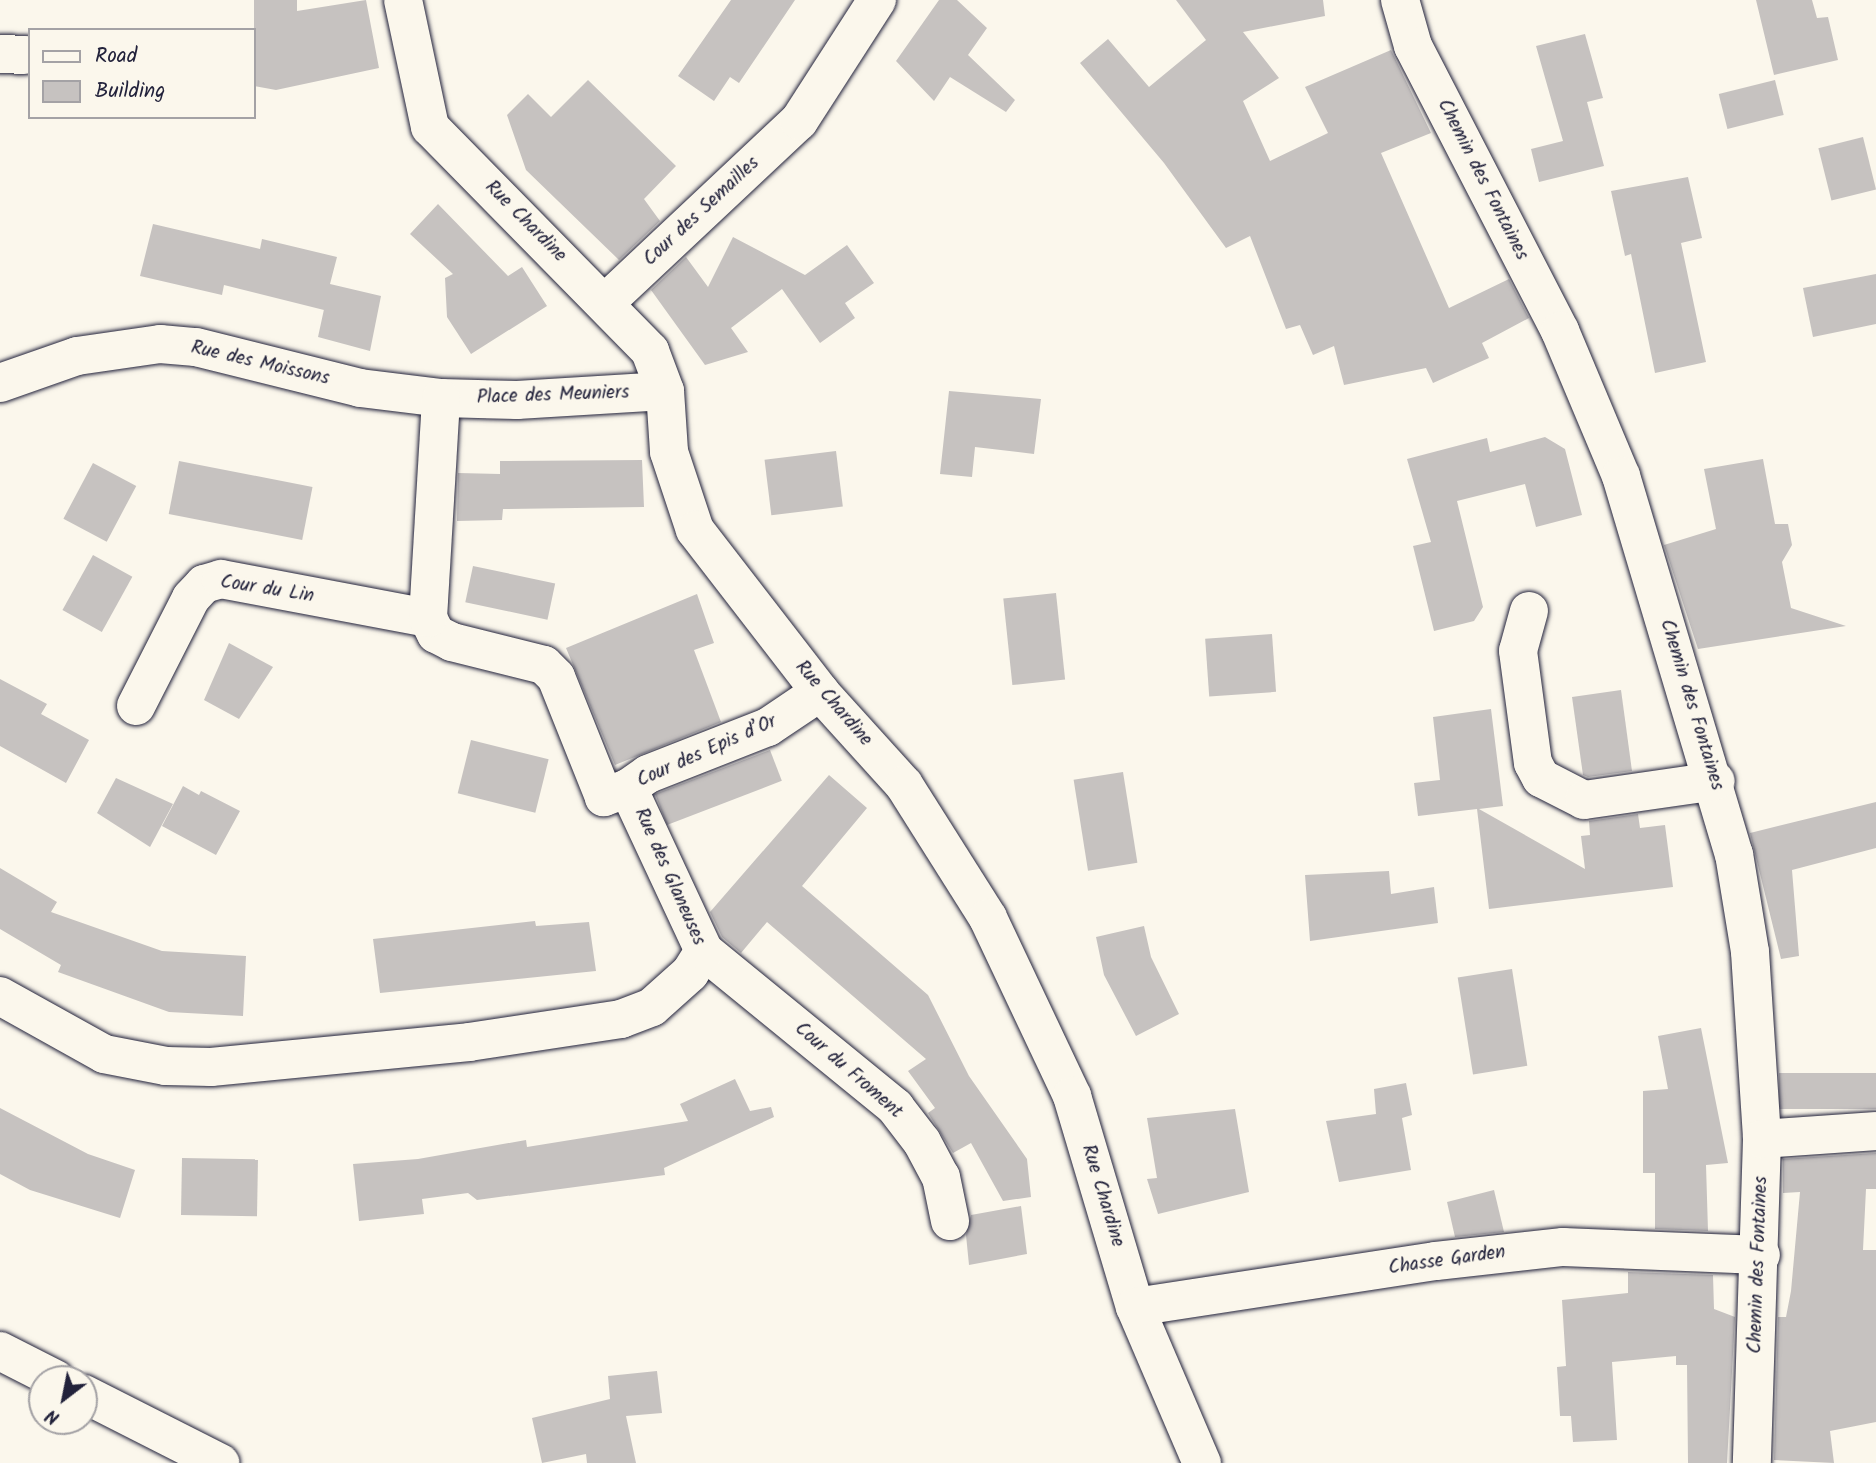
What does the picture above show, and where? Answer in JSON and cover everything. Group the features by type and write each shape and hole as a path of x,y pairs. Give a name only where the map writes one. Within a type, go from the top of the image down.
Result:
{"street":[{"name":"Rue Chardine","path":"403,0 430,127 650,351 665,391 669,453 695,530 820,692 904,785 1009,957 1072,1096 1135,1307 1202,1463"},
{"name":"Cour des Semailles","path":"605,303 799,121 877,0"},
{"name":"Chemin des Fontaines","path":"1400,0 1413,47 1560,331 1621,475 1716,781 1750,952 1762,1139 1752,1463"},
{"name":"Rue des Moissons","path":"0,383 77,356 160,344 196,347 360,388 441,398"},
{"name":"Place des Meuniers","path":"441,398 517,400 665,391"},
{"path":"428,618 441,398"},
{"name":"Cour du Lin","path":"136,706 191,598 204,584 221,579 428,618"},
{"path":"1529,611 1518,651 1533,763 1541,778 1584,800 1716,781"},
{"name":"Rue des Glaneuses","path":"0,996 104,1054 155,1065 211,1067 469,1042 621,1019 652,1007 678,987 704,951 628,788 604,797 556,677 544,665 452,642 436,634 428,618"},
{"name":"Cour des Epis d’Or","path":"628,788 648,774 768,727 820,692"},
{"name":"Cour du Froment","path":"704,951 895,1107 922,1142 941,1177 950,1221"},
{"path":"1762,1139 1876,1131"},
{"name":"Chasse Garden","path":"1135,1307 1436,1261 1563,1247 1760,1255"},
{"path":"0,1352 28,1366"},
{"path":"98,1401 220,1463"}],"building":[{"path":"254,0 297,0 297,11 366,0 379,68 276,90 256,86"},
{"path":"731,0 795,0 739,83 730,77 714,101 678,76"},
{"path":"939,0 957,0 987,28 968,55 1015,100 1006,112 950,77 934,101 896,61"},
{"path":"1176,0 1323,0 1325,16 1243,32 1279,78 1243,101 1270,161 1328,133 1305,87 1391,50 1431,133 1381,153 1449,308 1509,279 1529,318 1482,343 1489,358 1433,383 1426,368 1344,385 1334,346 1313,355 1300,325 1286,329 1250,236 1226,248 1164,163 1080,63 1108,39 1149,87 1206,40"},
{"path":"1756,0 1812,0 1817,18 1828,17 1838,60 1774,75"},
{"path":"1585,34 1603,98 1587,102 1604,166 1539,182 1531,149 1563,141 1536,46"},
{"path":"588,80 676,166 644,199 660,221 619,260 526,170 507,115 528,94 551,117"},
{"path":"1775,80 1784,115 1727,129 1719,94"},
{"path":"1863,137 1876,189 1831,201 1818,148"},
{"path":"1688,177 1702,238 1681,243 1706,362 1655,373 1631,254 1625,256 1611,191"},
{"path":"438,204 508,276 522,267 547,306 471,354 447,317 445,278 453,274 410,234"},
{"path":"153,224 260,249 262,239 337,257 330,284 381,296 370,351 318,337 324,310 224,285 222,295 140,276"},
{"path":"733,237 805,275 847,245 874,283 845,303 855,318 820,343 782,289 731,328 748,352 705,365 651,290 686,257 708,287"},
{"path":"1876,274 1876,324 1813,337 1803,288"},
{"path":"949,391 1041,399 1034,454 975,447 972,477 940,474"},
{"path":"1545,437 1565,449 1582,515 1536,527 1525,484 1457,501 1483,607 1474,621 1434,631 1413,546 1431,542 1407,459 1487,438 1490,452"},
{"path":"836,451 843,507 771,515 765,460"},
{"path":"1763,459 1775,524 1788,524 1792,545 1782,562 1791,608 1846,626 1698,649 1664,545 1716,529 1704,469"},
{"path":"642,460 644,507 503,509 502,520 457,521 458,473 500,474 500,461"},
{"path":"179,461 313,487 302,540 169,514"},
{"path":"93,463 136,486 107,542 63,519"},
{"path":"93,555 132,577 102,632 62,610"},
{"path":"473,566 555,583 547,620 465,602"},
{"path":"1056,593 1065,680 1012,685 1003,599"},
{"path":"697,594 714,643 694,650 721,722 615,765 566,648"},
{"path":"1272,634 1276,692 1209,697 1205,639"},
{"path":"229,643 273,667 239,719 204,700"},
{"path":"0,679 47,704 41,714 89,740 66,783 0,746"},
{"path":"1621,690 1632,771 1588,777 1583,775 1572,697"},
{"path":"1491,709 1503,806 1479,809 1585,869 1581,836 1590,835 1589,821 1638,814 1640,828 1665,825 1673,887 1489,909 1477,809 1418,816 1414,783 1440,780 1433,717"},
{"path":"471,740 549,759 535,813 458,793"},
{"path":"770,750 782,781 667,825 655,794"},
{"path":"1123,772 1137,863 1088,871 1074,780"},
{"path":"829,775 867,808 802,886 928,995 969,1076 1027,1159 1031,1197 1003,1201 971,1143 953,1153 928,1113 935,1108 908,1071 926,1059 767,922 741,953 722,937 710,912"},
{"path":"116,778 173,804 150,847 97,813"},
{"path":"183,786 199,795 201,791 240,811 216,855 162,826"},
{"path":"1876,802 1876,848 1792,870 1799,956 1781,959 1750,833"},
{"path":"0,868 57,902 51,912 162,951 246,956 243,1016 169,1012 58,972 61,965 0,929"},
{"path":"1389,871 1391,894 1434,887 1438,923 1310,941 1305,875"},
{"path":"535,921 536,926 589,922 596,971 380,993 373,939"},
{"path":"1144,926 1151,957 1179,1014 1136,1036 1104,975 1096,937"},
{"path":"1512,969 1527,1066 1473,1074 1458,978"},
{"path":"1701,1028 1728,1163 1706,1165 1708,1231 1655,1229 1655,1173 1643,1173 1643,1091 1668,1089 1658,1036"},
{"path":"1779,1073 1876,1073 1876,1109 1779,1109"},
{"path":"735,1079 750,1111 771,1107 774,1117 664,1168 665,1175 477,1200 468,1193 422,1199 424,1214 359,1221 353,1164 418,1159 526,1140 527,1147 688,1121 680,1104"},
{"path":"1406,1083 1412,1115 1402,1118 1411,1170 1339,1182 1326,1121 1376,1114 1374,1089"},
{"path":"0,1108 88,1154 135,1170 120,1218 30,1190 0,1174"},
{"path":"1235,1109 1249,1192 1158,1214 1147,1179 1157,1178 1147,1118"},
{"path":"1876,1153 1876,1189 1866,1189 1863,1250 1876,1250 1876,1422 1830,1431 1834,1463 1774,1460 1778,1317 1786,1317 1791,1291 1800,1192 1783,1193 1783,1159"},
{"path":"182,1158 258,1159 257,1216 181,1215"},
{"path":"1494,1190 1504,1232 1455,1237 1447,1202"},
{"path":"1021,1206 1027,1254 969,1265 966,1235 971,1215"},
{"path":"1628,1272 1713,1275 1714,1309 1735,1317 1727,1463 1688,1463 1687,1365 1676,1365 1676,1356 1612,1362 1617,1440 1573,1442 1571,1416 1560,1416 1557,1367 1566,1366 1562,1300 1628,1293"},
{"path":"657,1371 662,1413 626,1416 636,1463 587,1463 586,1454 542,1463 532,1418 610,1399 608,1376"}]}
